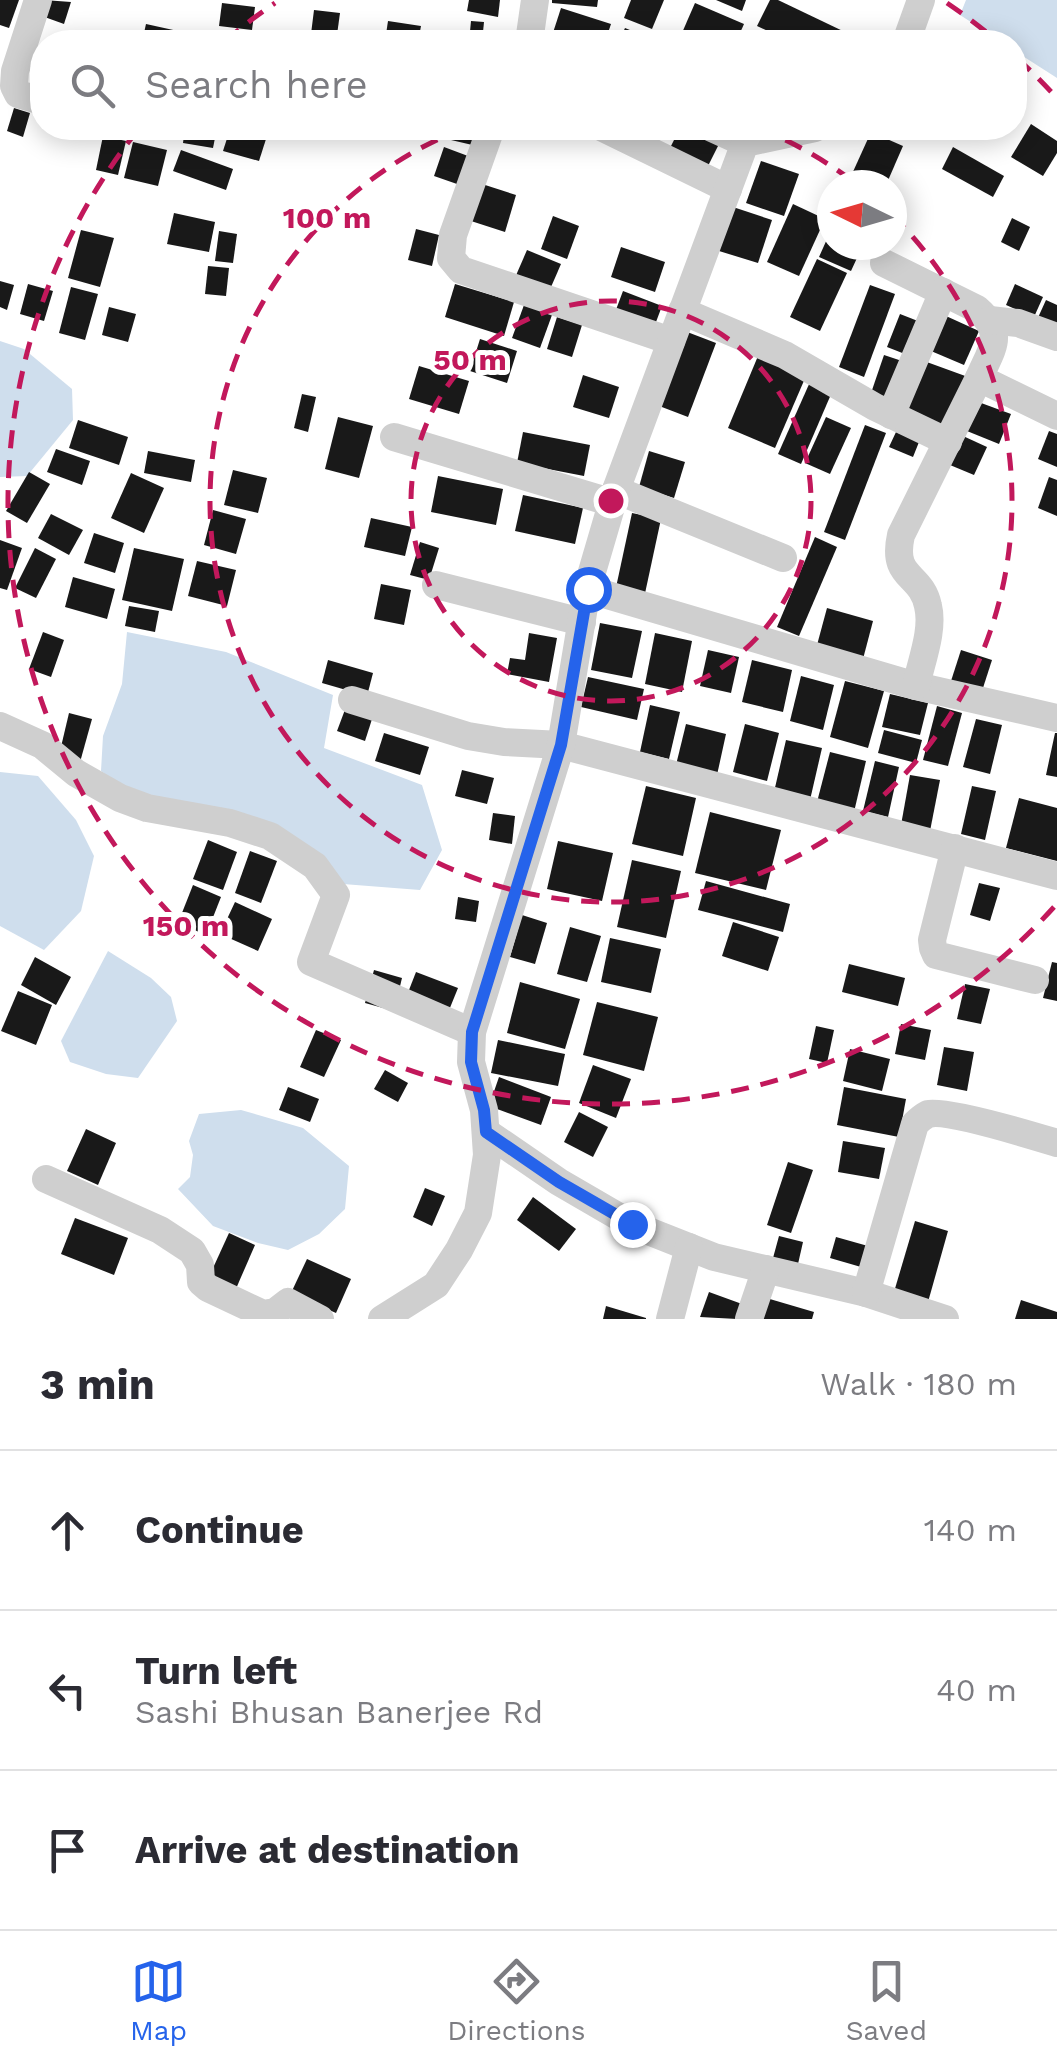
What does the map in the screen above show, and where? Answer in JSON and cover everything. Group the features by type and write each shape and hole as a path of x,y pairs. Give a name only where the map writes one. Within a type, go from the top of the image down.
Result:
{"street":[{"path":"30,98 18,94 15,71 38,0"},
{"path":"530,30 534,0"},
{"path":"910,30 920,0"},
{"path":"487,140 454,235 452,258 461,270 671,341"},
{"path":"628,140 728,189"},
{"path":"740,140 755,140"},
{"path":"382,1319 436,1285 478,1213 487,1154 484,1110 471,1062 472,1032 561,745 588,589 614,496 745,142"},
{"path":"884,263 978,309 995,330 979,378 902,535 897,553 903,571 921,589 928,606 929,625 916,686"},
{"path":"892,415 943,292"},
{"path":"682,311 785,355 948,442"},
{"path":"990,320 1018,323 1057,337"},
{"path":"979,378 1057,416"},
{"path":"394,437 614,496 783,558"},
{"path":"436,585 582,622"},
{"path":"588,589 916,686 1057,718"},
{"path":"352,700 468,736 561,745 1057,876"},
{"path":"0,726 42,744 76,773 120,798 147,808 243,827 270,836 298,854 315,866 336,894 311,962 472,1032"},
{"path":"955,848 932,940 936,956 1034,980"},
{"path":"881,1305 916,1124 924,1115 939,1113 1057,1143"},
{"path":"486,1132 559,1182 632,1224 714,1257 881,1305 945,1319"},
{"path":"46,1178 160,1230 192,1252 200,1265 201,1282 208,1288 263,1314 276,1312 288,1302 320,1319"},
{"path":"670,1319 689,1247"},
{"path":"749,1319 766,1269"}],"water":[{"path":"966,0 1057,0 1057,78 1027,59 1027,30 983,30 960,15"},
{"path":"0,341 24,349 72,389 73,420 27,476 0,477"},
{"path":"127,632 226,652 333,695 324,748 422,785 442,850 420,890 343,884 259,829 138,798 101,771 103,736 122,684"},
{"path":"0,772 38,776 76,820 94,856 81,911 44,950 0,926"},
{"path":"108,951 151,978 171,997 177,1021 138,1078 106,1074 70,1062 61,1041"},
{"path":"241,1110 303,1128 349,1166 345,1209 319,1234 288,1250 213,1226 178,1189 190,1177 193,1155 189,1141 199,1114"}],"building":[{"path":"0,0 19,0 9,28 0,25"},
{"path":"44,0 71,2 64,24 39,15"},
{"path":"469,0 500,0 498,17 467,11"},
{"path":"552,0 598,0 597,7"},
{"path":"631,0 664,0 652,29 624,18"},
{"path":"716,0 746,0 742,11"},
{"path":"770,0 778,0 841,30 766,30 757,26"},
{"path":"222,3 255,7 252,30 219,26"},
{"path":"695,3 744,24 741,30 683,30"},
{"path":"561,8 611,24 609,30 554,30"},
{"path":"314,10 340,13 338,30 312,30"},
{"path":"388,21 421,26 420,30 387,30"},
{"path":"471,21 484,22 483,30 470,30"},
{"path":"146,24 173,30 145,30"},
{"path":"14,108 30,113 23,137 7,131"},
{"path":"1031,124 1057,141 1057,153 1043,176 1011,157 1021,140 1027,140"},
{"path":"102,140 126,141 118,175 96,170"},
{"path":"183,140 215,140 213,148 183,143"},
{"path":"226,140 266,140 259,161 223,151"},
{"path":"451,140 482,140 481,147"},
{"path":"674,140 721,140 705,172 667,154"},
{"path":"867,140 889,140 903,146 893,170 854,170"},
{"path":"133,142 167,150 158,186 124,178"},
{"path":"444,147 468,156 457,184 434,176"},
{"path":"953,147 1004,176 993,197 942,169"},
{"path":"181,150 233,169 226,190 173,171"},
{"path":"761,161 799,174 784,216 746,203"},
{"path":"482,184 516,195 505,232 471,221"},
{"path":"793,204 817,215 817,237 799,276 767,262"},
{"path":"733,207 772,220 758,263 719,251"},
{"path":"174,213 215,222 209,252 167,244"},
{"path":"553,216 579,226 567,259 541,249"},
{"path":"1012,218 1030,227 1019,251 1001,242"},
{"path":"416,229 439,235 432,266 408,260"},
{"path":"81,230 114,238 100,287 68,278"},
{"path":"219,231 237,234 233,263 215,261"},
{"path":"621,247 665,262 655,292 611,277"},
{"path":"527,250 561,264 548,294 514,280"},
{"path":"817,259 847,273 820,331 790,317"},
{"path":"826,260 856,260 851,271"},
{"path":"208,266 229,268 226,296 205,294"},
{"path":"0,281 14,285 7,310 0,307"},
{"path":"28,284 53,291 44,321 20,314"},
{"path":"455,284 514,302 504,336 445,317"},
{"path":"1015,284 1043,297 1034,317 1006,305"},
{"path":"870,285 895,294 864,377 839,367"},
{"path":"71,287 98,294 85,340 59,333"},
{"path":"623,291 662,306 653,330 614,315"},
{"path":"1046,300 1057,305 1057,332 1036,322"},
{"path":"524,305 552,315 540,348 512,338"},
{"path":"109,307 136,314 128,342 102,335"},
{"path":"900,314 923,323 910,356 887,347"},
{"path":"946,316 979,331 964,365 931,351"},
{"path":"557,317 582,325 572,357 547,349"},
{"path":"682,330 716,343 688,417 654,404"},
{"path":"480,339 517,351 507,383 470,371"},
{"path":"884,355 905,362 890,403 870,396"},
{"path":"758,356 806,376 775,448 728,428"},
{"path":"924,361 968,377 948,432 904,417"},
{"path":"419,366 469,381 459,414 409,399"},
{"path":"583,375 619,387 609,418 573,407"},
{"path":"810,382 832,392 801,464 778,454"},
{"path":"302,394 316,397 308,432 294,428"},
{"path":"973,400 1011,414 999,444 962,429"},
{"path":"338,417 373,426 359,478 325,469"},
{"path":"826,417 851,428 830,474 805,463"},
{"path":"78,420 128,437 119,465 69,448"},
{"path":"865,425 886,433 845,540 824,532"},
{"path":"1049,431 1057,434 1057,467 1038,459"},
{"path":"523,432 590,445 584,476 517,463"},
{"path":"896,432 919,442 913,457 889,447"},
{"path":"963,436 987,447 974,475 950,465"},
{"path":"56,449 90,461 82,485 47,472"},
{"path":"148,451 195,460 191,482 144,473"},
{"path":"649,451 685,462 674,498 639,487"},
{"path":"233,470 267,478 258,513 224,505"},
{"path":"29,472 50,484 27,523 6,511"},
{"path":"131,473 164,488 144,533 111,518"},
{"path":"438,476 503,489 496,525 431,512"},
{"path":"1049,477 1057,480 1057,516 1038,508"},
{"path":"523,495 583,508 575,544 515,531"},
{"path":"213,510 246,519 236,554 204,545"},
{"path":"632,513 661,519 644,598 615,592"},
{"path":"51,514 83,530 69,555 38,538"},
{"path":"371,518 412,527 405,556 364,547"},
{"path":"94,533 124,543 115,573 84,563"},
{"path":"815,537 837,547 799,636 777,627"},
{"path":"0,540 22,548 7,590 0,588"},
{"path":"420,542 439,548 429,580 410,575"},
{"path":"35,548 56,559 36,598 15,588"},
{"path":"134,548 184,559 172,611 122,600"},
{"path":"197,561 236,570 227,606 188,596"},
{"path":"73,577 115,589 107,619 65,607"},
{"path":"381,584 411,590 404,625 374,619"},
{"path":"129,606 159,611 155,632 125,626"},
{"path":"827,608 873,621 863,659 817,645"},
{"path":"600,623 642,631 632,678 591,670"},
{"path":"43,632 64,640 51,677 29,669"},
{"path":"529,633 557,638 549,682 507,674 510,658 525,660"},
{"path":"655,633 692,641 682,692 645,684"},
{"path":"708,650 739,657 731,693 700,686"},
{"path":"961,650 992,660 982,691 951,681"},
{"path":"328,660 373,673 367,696 322,683"},
{"path":"752,660 792,670 783,712 742,702"},
{"path":"801,676 834,685 823,730 790,721"},
{"path":"588,677 644,689 637,720 581,707"},
{"path":"845,681 884,691 868,748 830,737"},
{"path":"890,694 928,703 920,735 882,727"},
{"path":"650,705 680,712 669,759 640,752"},
{"path":"937,706 962,713 948,766 923,760"},
{"path":"346,707 373,716 365,741 337,731"},
{"path":"69,713 92,719 77,773 56,768"},
{"path":"976,719 1002,725 990,774 963,767"},
{"path":"686,724 726,734 717,775 676,765"},
{"path":"745,724 779,733 767,781 733,772"},
{"path":"884,730 922,740 916,763 878,753"},
{"path":"384,733 429,747 420,775 375,761"},
{"path":"1057,733 1057,777 1046,775"},
{"path":"786,740 822,748 810,800 774,792"},
{"path":"830,752 866,761 854,812 817,802"},
{"path":"875,761 899,767 888,817 863,811"},
{"path":"462,770 494,778 487,804 455,796"},
{"path":"910,775 940,780 930,831 901,825"},
{"path":"646,786 696,798 683,856 632,844"},
{"path":"972,786 996,791 985,840 961,834"},
{"path":"1019,798 1057,808 1057,861 1006,848"},
{"path":"710,812 781,830 766,890 695,873"},
{"path":"493,813 515,816 512,844 489,840"},
{"path":"208,840 237,852 223,890 193,879"},
{"path":"558,841 613,853 602,901 547,889"},
{"path":"250,851 277,861 261,903 235,893"},
{"path":"632,860 681,871 666,938 617,927"},
{"path":"706,881 790,904 783,932 698,910"},
{"path":"979,883 1000,888 990,921 970,915"},
{"path":"193,885 221,897 206,935 178,923"},
{"path":"458,897 479,901 476,922 455,919"},
{"path":"235,902 272,919 258,951 220,934"},
{"path":"522,915 547,923 535,964 510,957"},
{"path":"733,922 779,937 768,971 722,956"},
{"path":"570,927 601,936 587,982 557,974"},
{"path":"610,938 661,949 651,993 601,982"},
{"path":"35,957 71,977 56,1005 21,985"},
{"path":"1052,962 1057,963 1057,1001 1043,998"},
{"path":"849,964 905,978 898,1006 842,992"},
{"path":"374,970 402,978 394,1011 365,1003"},
{"path":"416,972 458,988 441,1030 400,1013"},
{"path":"520,982 580,999 565,1049 507,1033"},
{"path":"965,984 990,989 981,1024 957,1019"},
{"path":"18,991 52,1005 36,1045 1,1031"},
{"path":"597,1002 658,1017 644,1071 583,1055"},
{"path":"901,1024 931,1030 925,1060 895,1054"},
{"path":"816,1026 834,1030 827,1063 809,1059"},
{"path":"316,1030 341,1040 324,1077 300,1067"},
{"path":"498,1040 565,1054 558,1086 491,1073"},
{"path":"944,1047 974,1052 967,1091 937,1085"},
{"path":"850,1049 890,1059 882,1091 843,1081"},
{"path":"593,1065 631,1079 616,1118 579,1103"},
{"path":"385,1070 408,1083 398,1102 374,1089"},
{"path":"499,1077 551,1097 541,1125 489,1106"},
{"path":"288,1087 319,1099 310,1122 279,1110"},
{"path":"844,1087 906,1099 899,1137 837,1125"},
{"path":"579,1112 608,1127 593,1157 564,1142"},
{"path":"86,1129 116,1143 98,1185 67,1171"},
{"path":"843,1141 885,1148 879,1179 838,1172"},
{"path":"788,1162 813,1170 791,1233 767,1225"},
{"path":"425,1188 445,1196 432,1226 413,1217"},
{"path":"533,1197 576,1229 559,1251 517,1220"},
{"path":"75,1218 128,1238 114,1275 61,1254"},
{"path":"915,1221 948,1231 928,1302 894,1292"},
{"path":"229,1233 255,1245 235,1291 208,1279"},
{"path":"779,1236 803,1242 798,1264 773,1258"},
{"path":"836,1237 868,1246 861,1267 830,1258"},
{"path":"307,1259 351,1279 336,1313 291,1293"},
{"path":"709,1292 742,1304 737,1319 700,1317"},
{"path":"763,1297 814,1312 812,1319 757,1319"},
{"path":"1021,1300 1057,1312 1057,1319 1015,1319"},
{"path":"606,1306 646,1318 646,1319 603,1319"}],"route":[{"path":"588,589 561,745 472,1032 471,1062 486,1132 559,1182 632,1224"}]}
